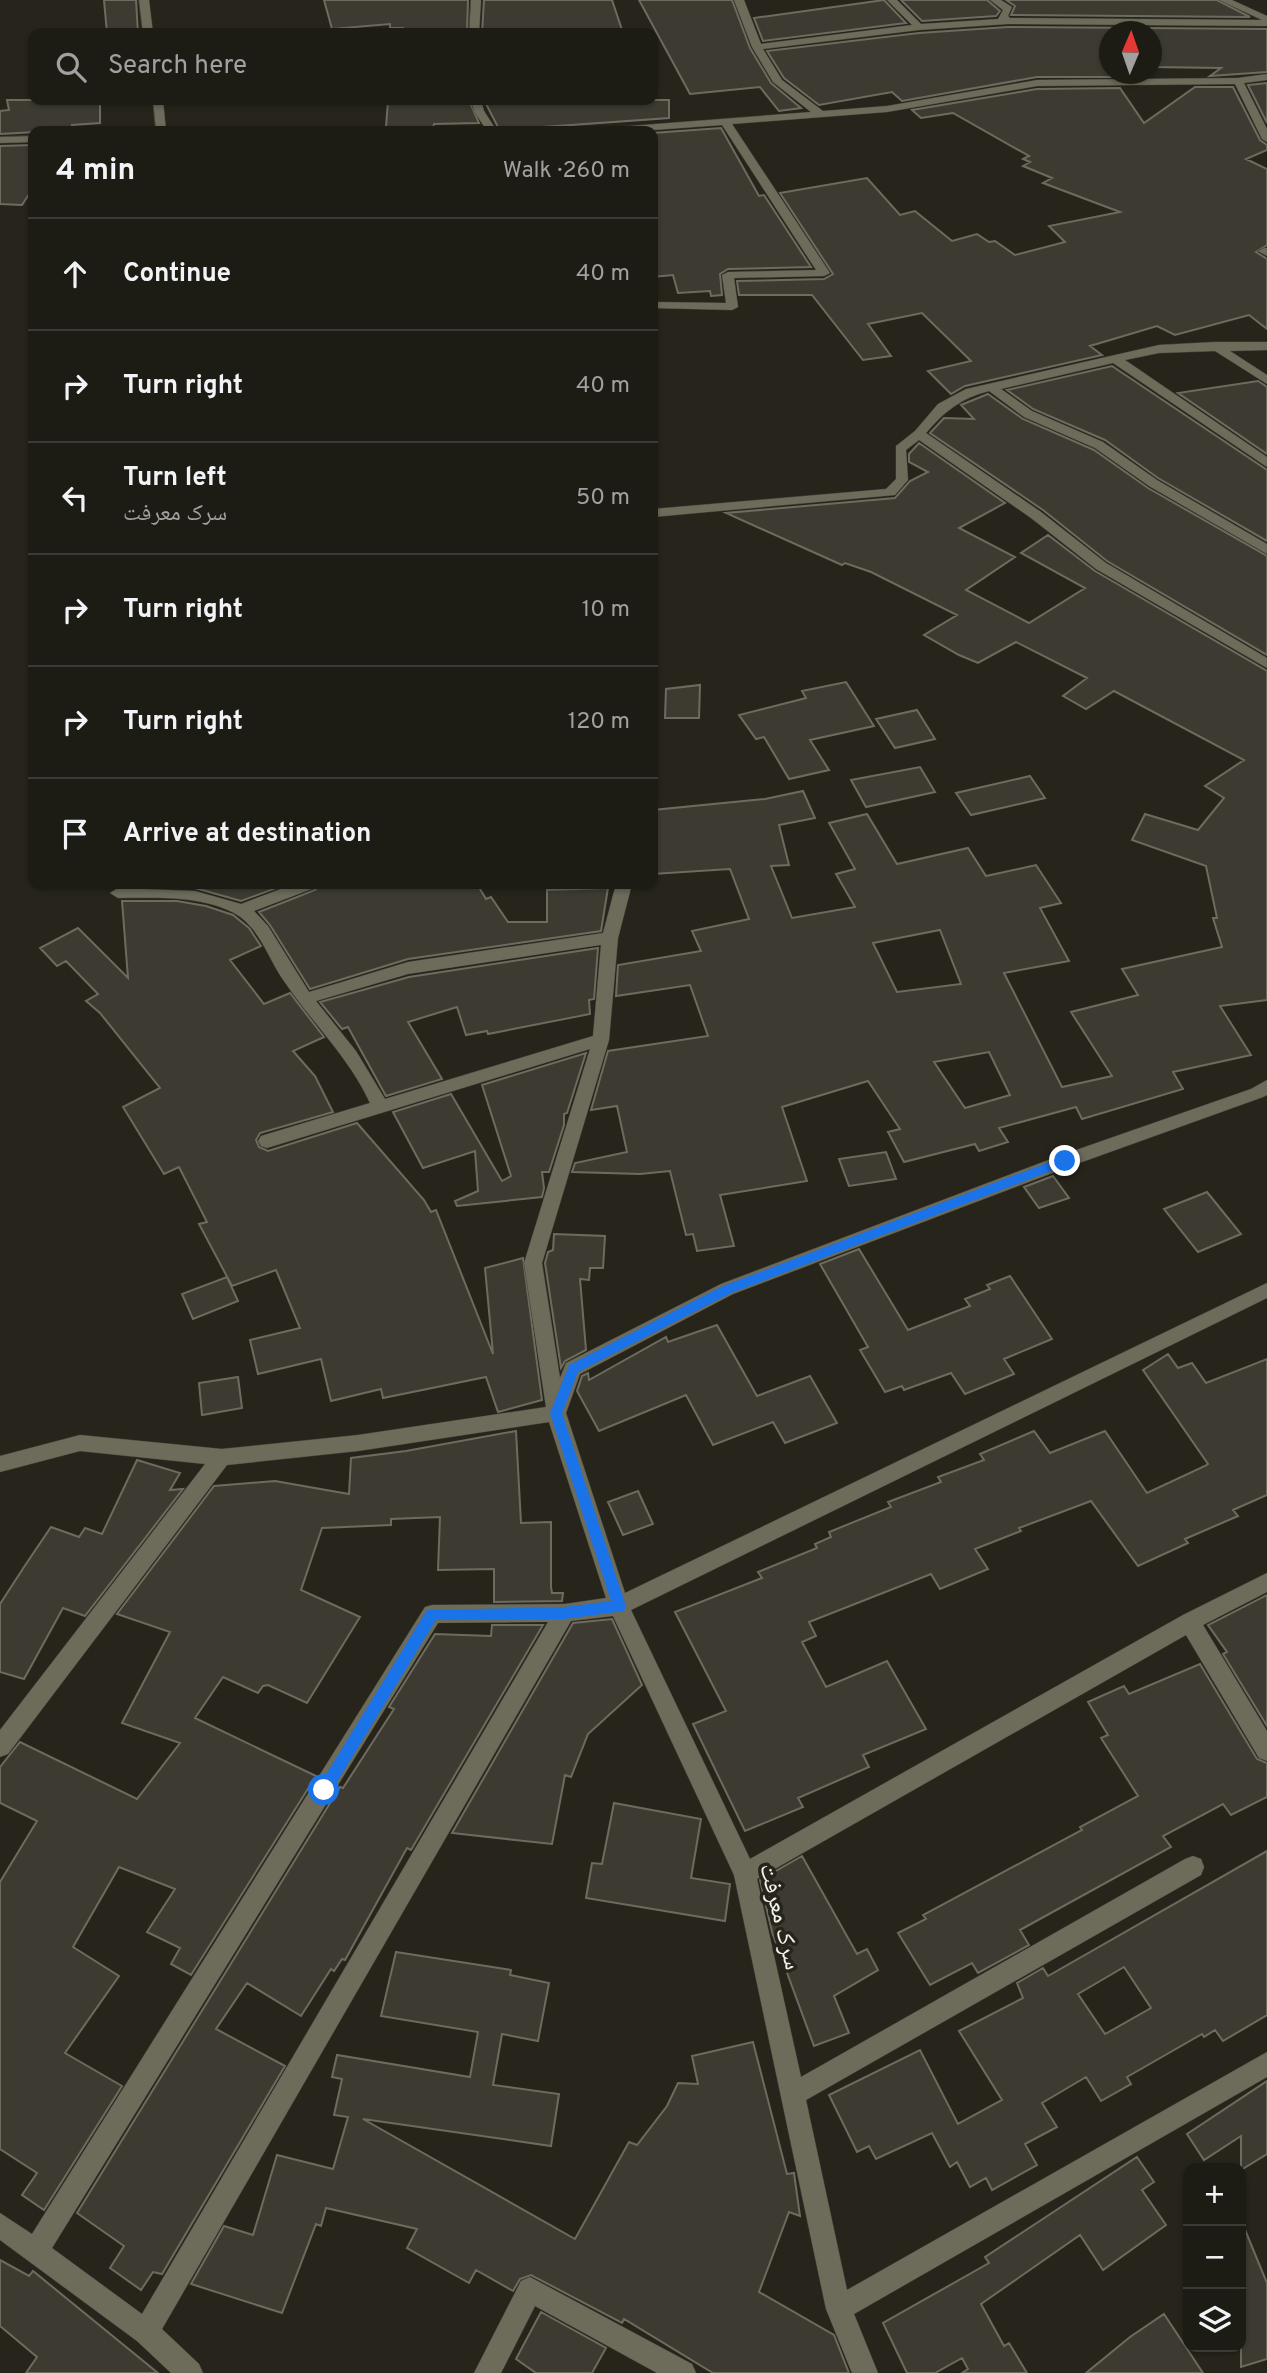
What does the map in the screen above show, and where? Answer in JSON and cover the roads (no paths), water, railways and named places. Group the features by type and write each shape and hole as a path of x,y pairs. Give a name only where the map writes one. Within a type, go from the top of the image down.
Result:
{"street":[{"path":"144,0 147,28"},
{"path":"474,28 475,0"},
{"path":"739,0 757,47 778,82 819,113"},
{"path":"892,0 919,27"},
{"path":"995,0 1009,9 1002,17 1008,22"},
{"path":"1224,0 1267,21"},
{"path":"757,47 919,27 1008,22 1267,21"},
{"path":"658,126 887,109 1037,83 1238,81 1267,77"},
{"path":"1238,81 1267,139"},
{"path":"158,105 161,126"},
{"path":"477,105 489,126"},
{"path":"658,306 732,307 728,275 824,273 724,120"},
{"path":"0,140 28,139"},
{"path":"1215,346 1267,380"},
{"path":"658,513 890,492 902,480 900,449 919,434 942,407 970,392 1159,349 1267,346"},
{"path":"1114,358 1267,463"},
{"path":"992,388 1028,414 1099,445 1153,484 1267,550"},
{"path":"919,434 1036,515 1101,566 1267,664"},
{"path":"241,910 296,889"},
{"name":"سرک معرفت","path":"623,889 610,938 601,1040 533,1264 556,1413 619,1606 745,1874 839,2309 865,2373"},
{"path":"118,893 188,893 241,910 266,934 287,975 352,1054 372,1086 380,1107"},
{"path":"305,999 408,968 610,938"},
{"path":"267,1141 601,1040"},
{"path":"0,1464 80,1443 222,1457 358,1443 556,1413 573,1369 727,1289 1065,1161 1257,1093 1267,1086"},
{"path":"37,2249 432,1614 565,1613 619,1606 1267,1290"},
{"path":"0,1747 222,1457"},
{"path":"745,1874 1190,1622 1267,1582"},
{"path":"146,2332 565,1613"},
{"path":"1190,1622 1267,1751"},
{"path":"792,2095 1192,1867"},
{"path":"839,2309 1267,2064"},
{"path":"0,2225 37,2249 146,2332 190,2373"},
{"path":"487,2373 530,2290 683,2373"}]}
